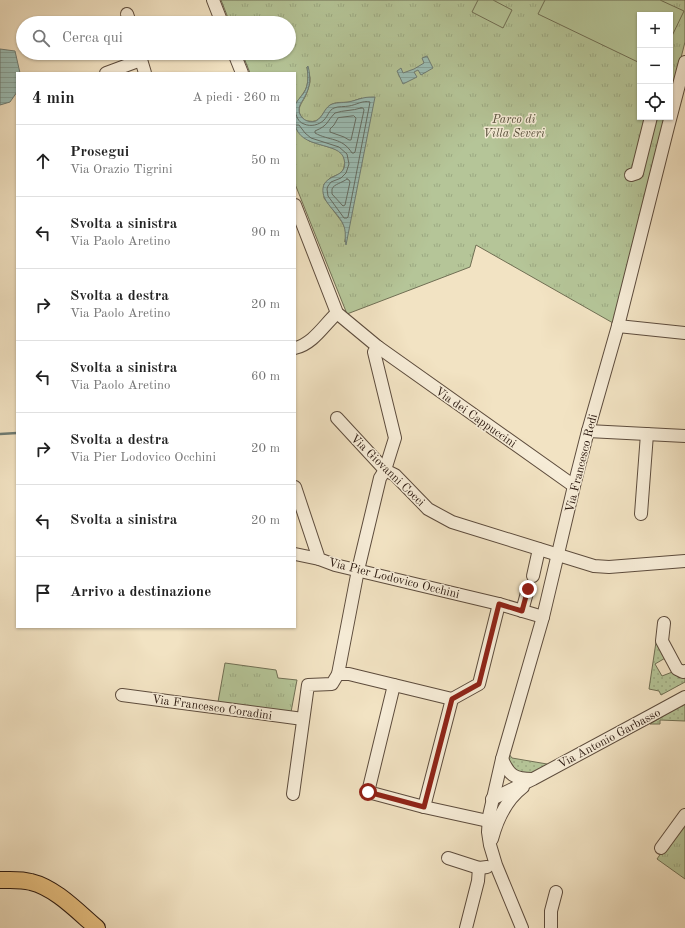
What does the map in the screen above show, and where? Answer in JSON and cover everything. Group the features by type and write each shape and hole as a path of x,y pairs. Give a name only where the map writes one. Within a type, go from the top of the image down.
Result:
{"main road":[{"path":"0,880 31,882 49,889 61,897 96,928"}],"street":[{"path":"213,0 219,16"},
{"path":"108,72 132,60"},
{"path":"141,60 145,72"},
{"path":"237,60 242,72"},
{"name":"Via Francesco Redi","path":"522,928 496,864 490,845 488,821 492,798 543,617 588,431 618,326 685,62"},
{"path":"631,176 637,174 650,120"},
{"name":"Via dei Cappuccini","path":"296,208 337,313 378,347 574,486"},
{"path":"296,348 301,347 310,341 337,313"},
{"path":"618,326 685,333"},
{"path":"293,794 308,685 332,684 338,674 358,570 380,478 385,470 395,438 374,352 378,347"},
{"name":"Via Giovanni Cocci","path":"336,418 385,470 395,475 428,509 452,522 594,566 609,567 685,561"},
{"path":"588,431 685,436"},
{"path":"641,514 647,434"},
{"name":"Via Pier Lodovico Occhini","path":"296,490 319,559 334,565 499,604 543,617"},
{"path":"533,576 540,549"},
{"path":"296,554 319,559"},
{"path":"522,611 528,589"},
{"path":"338,674 349,674 452,699 479,684 499,604"},
{"path":"664,623 662,641 677,668 683,672 685,671"},
{"path":"394,685 368,792 424,807 488,821"},
{"name":"Via Francesco Coradini","path":"131,692 303,719"},
{"name":"Via Antonio Garbasso","path":"492,798 533,779 685,697"},
{"path":"424,807 452,699"},
{"path":"502,759 509,773 515,777 533,779"},
{"name":"Via Antonio Garbasso","path":"490,845 495,827 503,811 517,792 533,779"},
{"path":"661,848 685,815"},
{"path":"448,858 479,868 496,864"},
{"path":"466,928 478,881 479,868"},
{"path":"551,928 551,911 556,892"}],"green space":[{"name":"Parco di Villa Severi","path":"221,0 685,0 685,42 673,89 673,12 637,12 637,120 665,120 613,323 476,245 470,267 347,314 296,186 296,127 298,131 309,141 338,150 344,156 345,164 343,170 339,174 330,178 324,184 324,198 342,222 346,234 362,98 350,102 331,104 319,119 316,121 307,121 304,120 299,111 310,82 307,67 307,86 296,104 296,72 250,72 245,60 296,60 296,16 227,16"},
{"path":"478,0 493,0 512,10 503,28 472,12"},
{"path":"545,0 660,0 684,11 673,34 673,12 637,12 637,62 538,14"},
{"path":"656,642 659,642 667,657 655,664 662,676 675,671 679,678 685,675 685,682 661,695 659,691 649,689"},
{"path":"225,663 276,670 278,678 297,680 291,712 218,702"},
{"path":"685,703 685,721 660,720 660,724 650,724"},
{"path":"509,754 512,758 547,764 548,767 529,776 514,773 508,758"},
{"path":"685,818 685,879 657,859"}],"water":[{"path":"0,49 15,51 20,72 16,72 16,93 10,102 0,105"},
{"path":"427,56 433,68 421,75 418,70 414,72 417,77 403,84 397,71 401,68 403,73 414,69 424,63 422,58"},
{"path":"308,66 310,74 309,85 299,110 299,113 304,120 310,122 316,121 332,104 350,102 366,97 375,97 346,245 343,224 327,202 323,193 325,183 343,170 345,165 344,159 341,153 304,138 298,132 296,127 296,103 307,85"}],"waterway":[{"path":"0,434 16,433"}],"route":[{"path":"368,792 424,807 452,699 479,684 499,604 522,611 528,589"}]}
